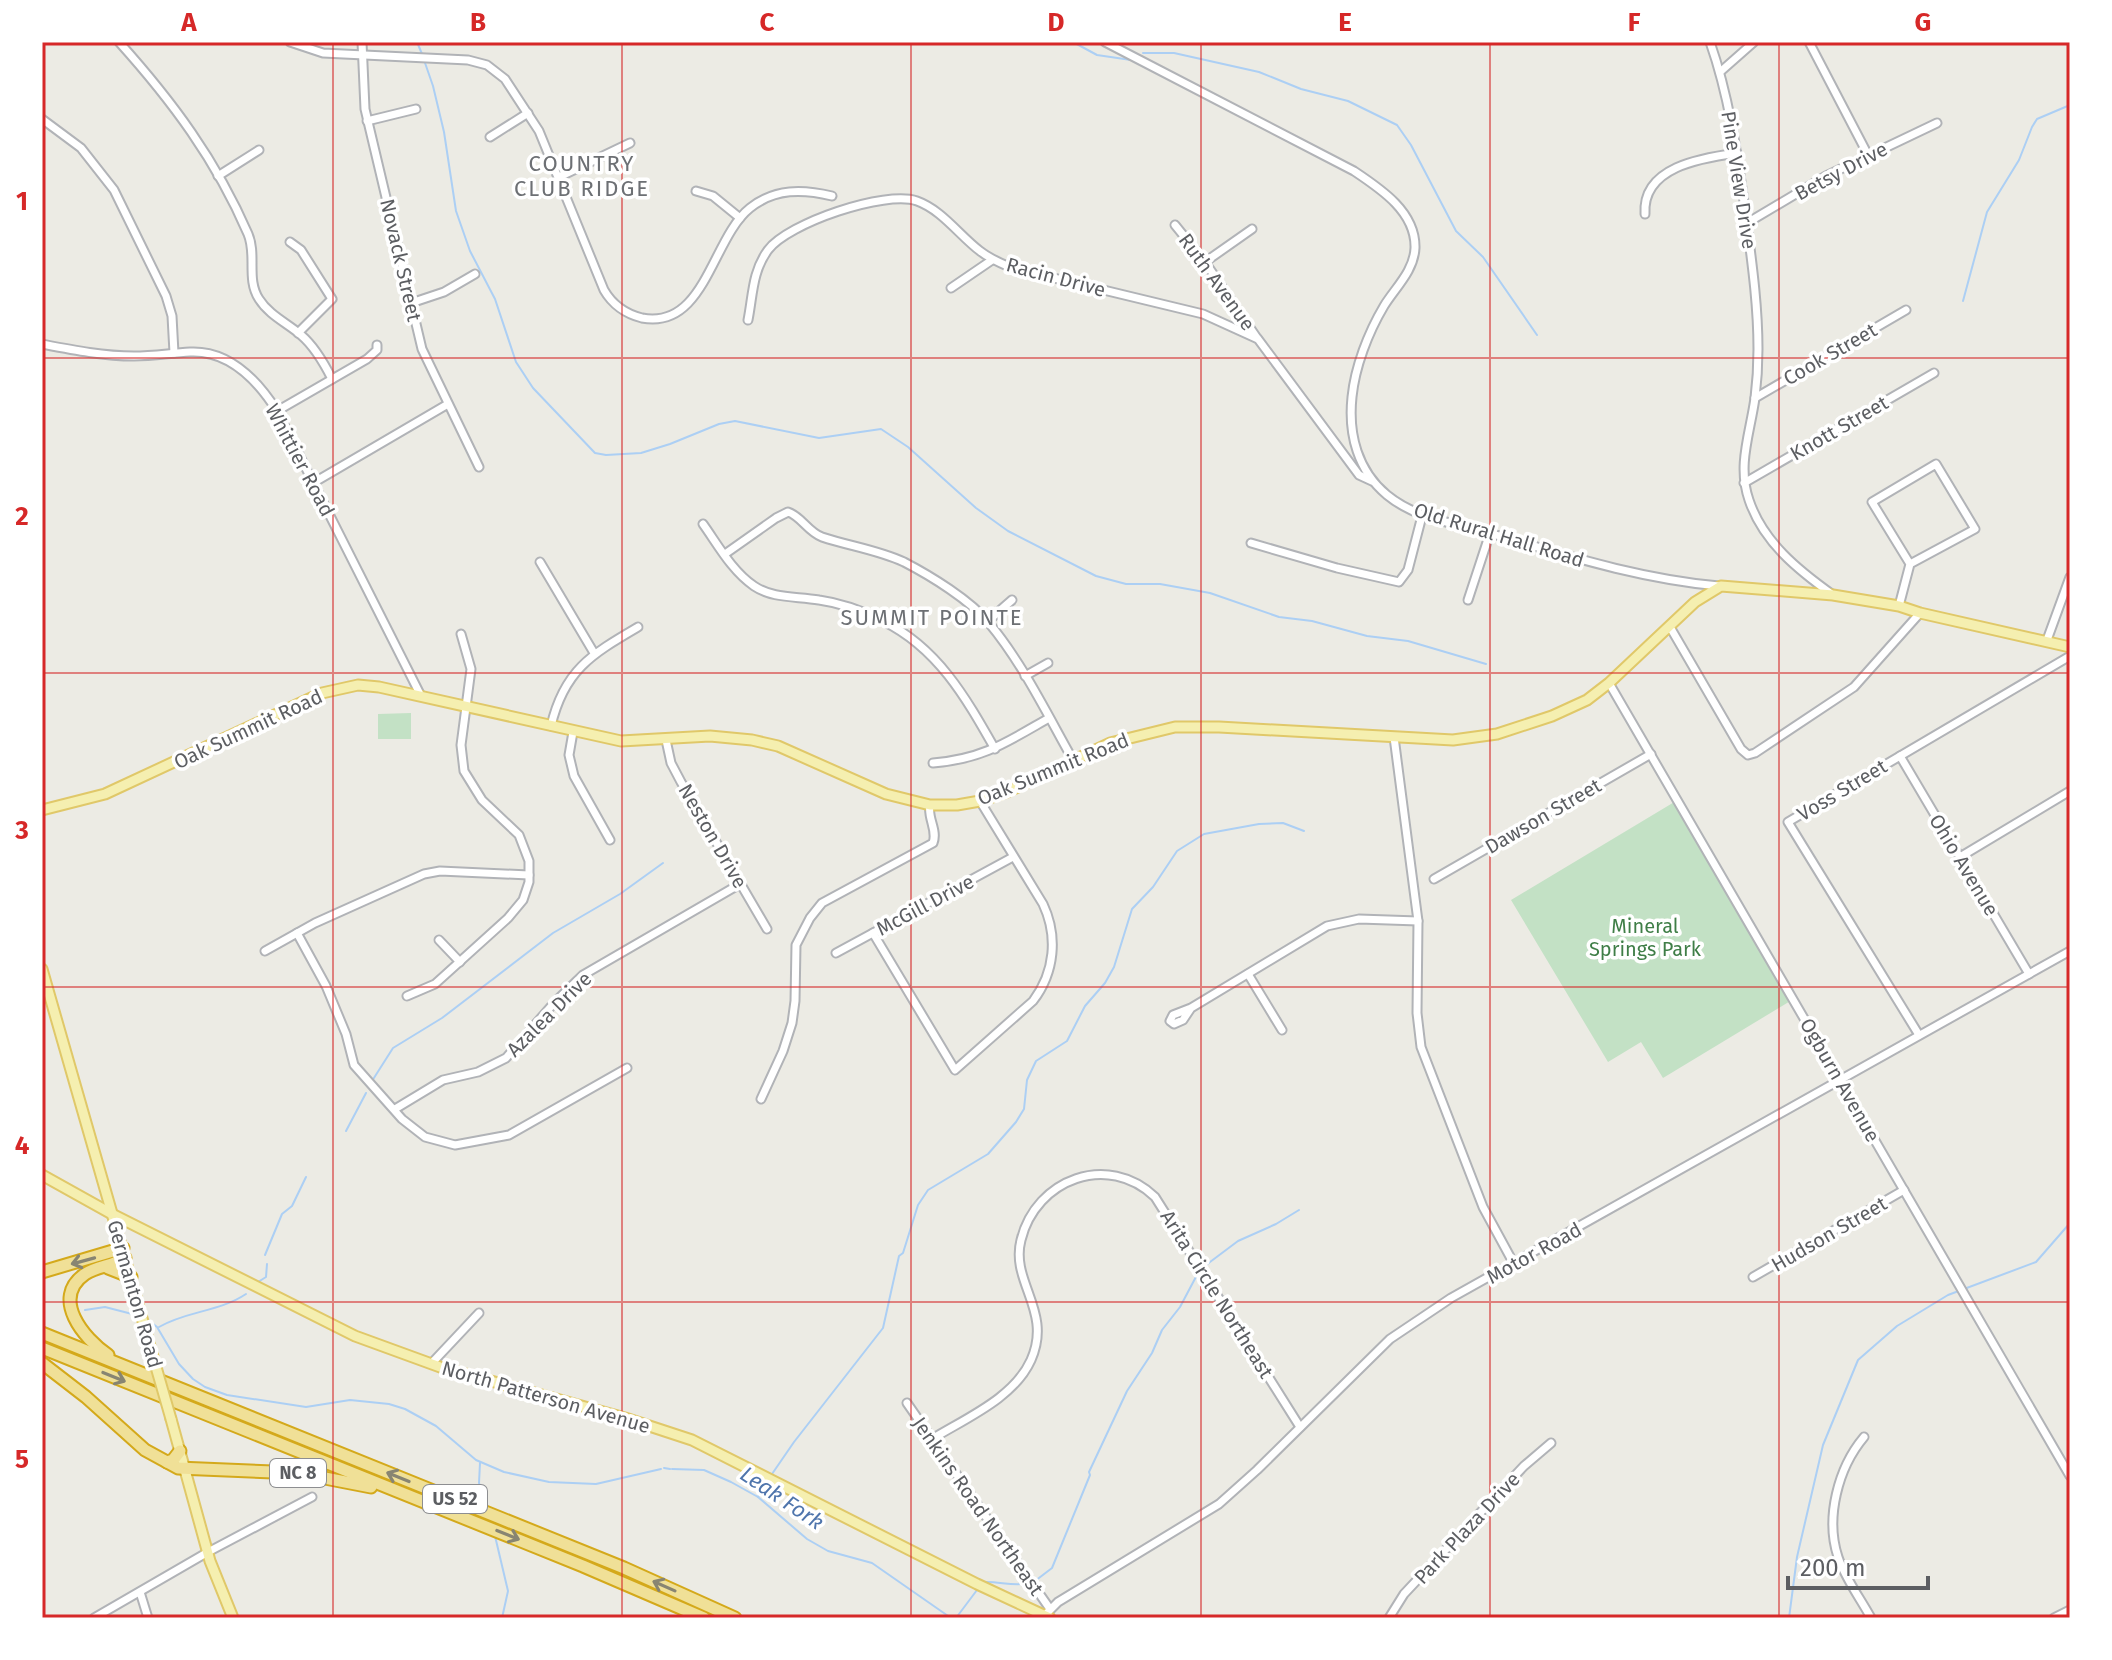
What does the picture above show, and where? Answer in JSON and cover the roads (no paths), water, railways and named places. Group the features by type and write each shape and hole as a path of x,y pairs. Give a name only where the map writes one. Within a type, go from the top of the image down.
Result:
{"highway":[{"path":"107,1268 123,1251"},
{"path":"42,1272 123,1251"},
{"path":"131,1277 107,1268 93,1270 78,1280 71,1296 73,1315 88,1340 136,1371"},
{"name":"US 52","path":"42,1333 624,1568 735,1618"},
{"name":"US 52","path":"42,1348 595,1570 704,1618"},
{"path":"42,1363 86,1397 145,1450 185,1470"},
{"path":"167,1462 180,1451"},
{"name":"NC 8","path":"185,1470 299,1473 409,1496"}],"main road":[{"name":"Oak Summit Road","path":"42,810 105,794 331,691 367,686 621,741 710,736 768,743 886,794 930,805 980,801 1007,792 1110,743 1175,727 1453,740 1497,734 1564,712 1587,700 1695,602 1721,586"},
{"name":"Old Rural Hall Road","path":"1721,586 1833,595 1899,606 2070,647"},
{"name":"Germanton Road","path":"42,969 208,1552 233,1618"},
{"name":"North Patterson Avenue","path":"42,1175 139,1228 355,1336 431,1364 692,1440 1047,1615"},
{"path":"123,1251 126,1232 139,1228"}],"street":[{"path":"119,42 178,111 218,176 253,245 251,268 258,297 268,311 298,333 316,353 332,379"},
{"path":"290,42 323,53 479,62 505,79 539,131 609,300 641,318 663,317 690,303 740,218 750,208 773,194 797,190 832,196"},
{"name":"Novack Street","path":"362,42 367,121 422,349 479,467"},
{"name":"Old Rural Hall Road","path":"1105,42 1354,171 1374,184 1405,214 1413,229 1415,250 1409,270 1383,307 1363,350 1352,397 1352,440 1361,464 1387,495 1422,516 1649,578 1721,586"},
{"name":"Pine View Drive","path":"1710,42 1720,72 1737,153 1754,272 1757,320 1755,398 1743,461 1744,483"},
{"path":"1720,72 1754,42"},
{"path":"1809,42 1868,155"},
{"path":"367,121 416,109"},
{"path":"490,137 528,113"},
{"path":"42,119 81,148 114,190 166,296 172,316 174,353"},
{"name":"Betsy Drive","path":"1747,223 1868,155 1937,123"},
{"path":"559,177 630,143"},
{"path":"218,176 259,150"},
{"path":"1645,214 1644,200 1648,191 1672,170 1703,158 1737,153"},
{"path":"696,191 713,196 740,218"},
{"name":"Racin Drive","path":"748,320 755,275 770,247 789,234 844,208 898,199 914,200 942,216 992,260 1012,268 1203,314 1258,339 1359,475 1374,481"},
{"name":"Ruth Avenue","path":"1175,225 1205,262 1258,339"},
{"path":"1205,262 1252,229"},
{"path":"290,242 301,250 332,299 298,333"},
{"path":"951,288 992,260"},
{"path":"411,303 444,292 475,274"},
{"name":"Cook Street","path":"1755,398 1906,310"},
{"name":"Whittier Road","path":"42,344 107,355 199,352 230,362 255,381 277,411 421,696"},
{"path":"277,411 367,359 377,350 377,345"},
{"name":"Knott Street","path":"1744,483 1934,373"},
{"path":"313,483 448,404"},
{"path":"1899,606 1910,564 1872,502 1936,464 1975,529 1910,564"},
{"path":"1744,483 1750,503 1774,544 1791,562 1833,595"},
{"path":"725,554 788,512 795,514 802,524 819,536 903,562 955,594 988,621 1025,676 1073,760"},
{"path":"1251,543 1399,582 1408,570 1422,516"},
{"path":"703,524 737,570 757,588 790,597 837,603 866,613 903,632 948,673 995,749"},
{"path":"1468,600 1490,533"},
{"path":"540,562 594,653"},
{"path":"2047,640 2070,577"},
{"path":"988,621 1012,600"},
{"path":"1670,627 1741,749 1748,755 1776,740 1854,687 1920,613"},
{"path":"551,726 555,708 578,667 594,653 638,627"},
{"path":"407,996 428,989 518,907 526,892 529,875 527,852 519,835 482,800 464,771 461,745 471,669 461,634"},
{"name":"Voss Street","path":"1919,1035 1788,822 2070,656"},
{"path":"1025,676 1048,663"},
{"name":"Ogburn Avenue","path":"1609,683 2070,1476"},
{"path":"933,763 962,761 995,749 1049,718"},
{"path":"573,732 569,755 574,776 610,840"},
{"path":"1394,737 1418,921 1417,1013 1423,1056 1483,1207 1514,1264"},
{"name":"Neston Drive","path":"666,740 671,763 681,782 767,929"},
{"name":"Dawson Street","path":"1434,879 1651,754"},
{"name":"Ohio Avenue","path":"1900,756 2029,974"},
{"path":"1960,857 2070,791"},
{"path":"873,933 955,1070 1026,1009 1039,994 1051,967 1050,922 1043,904 980,801"},
{"path":"761,1099 792,1023 795,950 800,934 822,903 933,843 935,837 930,805"},
{"name":"McGill Drive","path":"836,953 1013,857"},
{"path":"265,951 297,933 430,873 529,875"},
{"name":"Azalea Drive","path":"395,1109 443,1080 478,1072 506,1058 583,975 740,884"},
{"path":"1191,1008 1310,935 1343,921 1418,921"},
{"path":"297,933 326,986 346,1034 354,1065 414,1131 437,1142 455,1145 492,1140 516,1132 627,1068"},
{"path":"439,940 460,962"},
{"name":"Motor Road","path":"1047,1615 1219,1504 1399,1332 1919,1035 2069,954"},
{"path":"1248,974 1282,1030"},
{"name":"Arita Circle Northeast","path":"932,1439 1002,1394 1024,1374 1038,1333 1034,1304 1020,1266 1019,1253 1024,1231 1038,1204 1050,1192 1080,1176 1097,1174 1127,1179 1155,1197 1300,1427"},
{"name":"Hudson Street","path":"1753,1277 1904,1190"},
{"path":"431,1364 479,1313"},
{"name":"Jenkins Road Northeast","path":"907,1403 1047,1615"},
{"path":"1864,1437 1845,1467 1835,1502 1833,1526 1840,1563 1871,1618"},
{"name":"Park Plaza Drive","path":"1389,1618 1404,1594 1524,1466 1551,1443"},
{"path":"94,1618 312,1497"},
{"path":"140,1592 148,1618"},
{"path":"2054,1618 2070,1610"}],"waterway":[{"path":"417,42 422,54"},
{"path":"1073,42 1097,55 1131,60"},
{"path":"1143,53 1174,53 1259,72 1301,89 1348,101 1397,125 1411,145 1456,231 1483,257 1537,335"},
{"path":"424,60 444,132 456,211 470,251 495,299 516,362 533,388 595,453 641,453 735,421 819,438 881,429 908,447 976,508 1008,531 1096,576 1126,584 1160,584 1210,593 1279,617 1312,621 1367,636 1408,641 1486,664"},
{"path":"1963,301 1987,212 2019,160 2032,127 2037,119 2070,105"},
{"path":"772,1474 883,1328 899,1256 903,1253 918,1205 928,1190 988,1154 1016,1122 1024,1109 1027,1080 1036,1061 1067,1041 1085,1006 1114,967 1132,909 1153,887 1177,851 1204,834 1259,824 1283,823 1304,831"},
{"path":"372,1081 393,1048 442,1018 553,933 620,894 663,863"},
{"path":"346,1131 366,1093"},
{"path":"265,1255 282,1214 292,1206 306,1177"},
{"path":"1202,1268 1238,1241 1299,1210"},
{"path":"1789,1618 1797,1557 1823,1445 1858,1360 1897,1326 1948,1295 2036,1262 2070,1223"},
{"path":"258,1282 266,1277 267,1264"},
{"path":"1035,1581 1052,1568 1089,1472 1127,1391 1198,1273"},
{"path":"159,1327 246,1294"},
{"name":"Leak Fork","path":"85,1310 105,1307 136,1315"},
{"name":"Leak Fork","path":"147,1319 157,1327 179,1364 193,1379 227,1395 306,1407 350,1400 389,1404 436,1426 476,1460 504,1472 549,1482 596,1484 661,1469"},
{"path":"480,1463 479,1483 488,1507"},
{"name":"Leak Fork","path":"664,1468 670,1469"},
{"name":"Leak Fork","path":"672,1469 704,1470 731,1482 758,1497 807,1539 828,1551 872,1563 951,1618"},
{"path":"758,1497 766,1483"},
{"path":"495,1536 508,1591 502,1618"},
{"path":"984,1582 1029,1583"},
{"path":"956,1618 977,1590"}],"district":[{"name":"COUNTRY CLUB RIDGE","path":"582,176"},
{"name":"SUMMIT POINTE","path":"932,617"}],"park label":[{"name":"Mineral Springs Park","path":"1645,938"}]}
